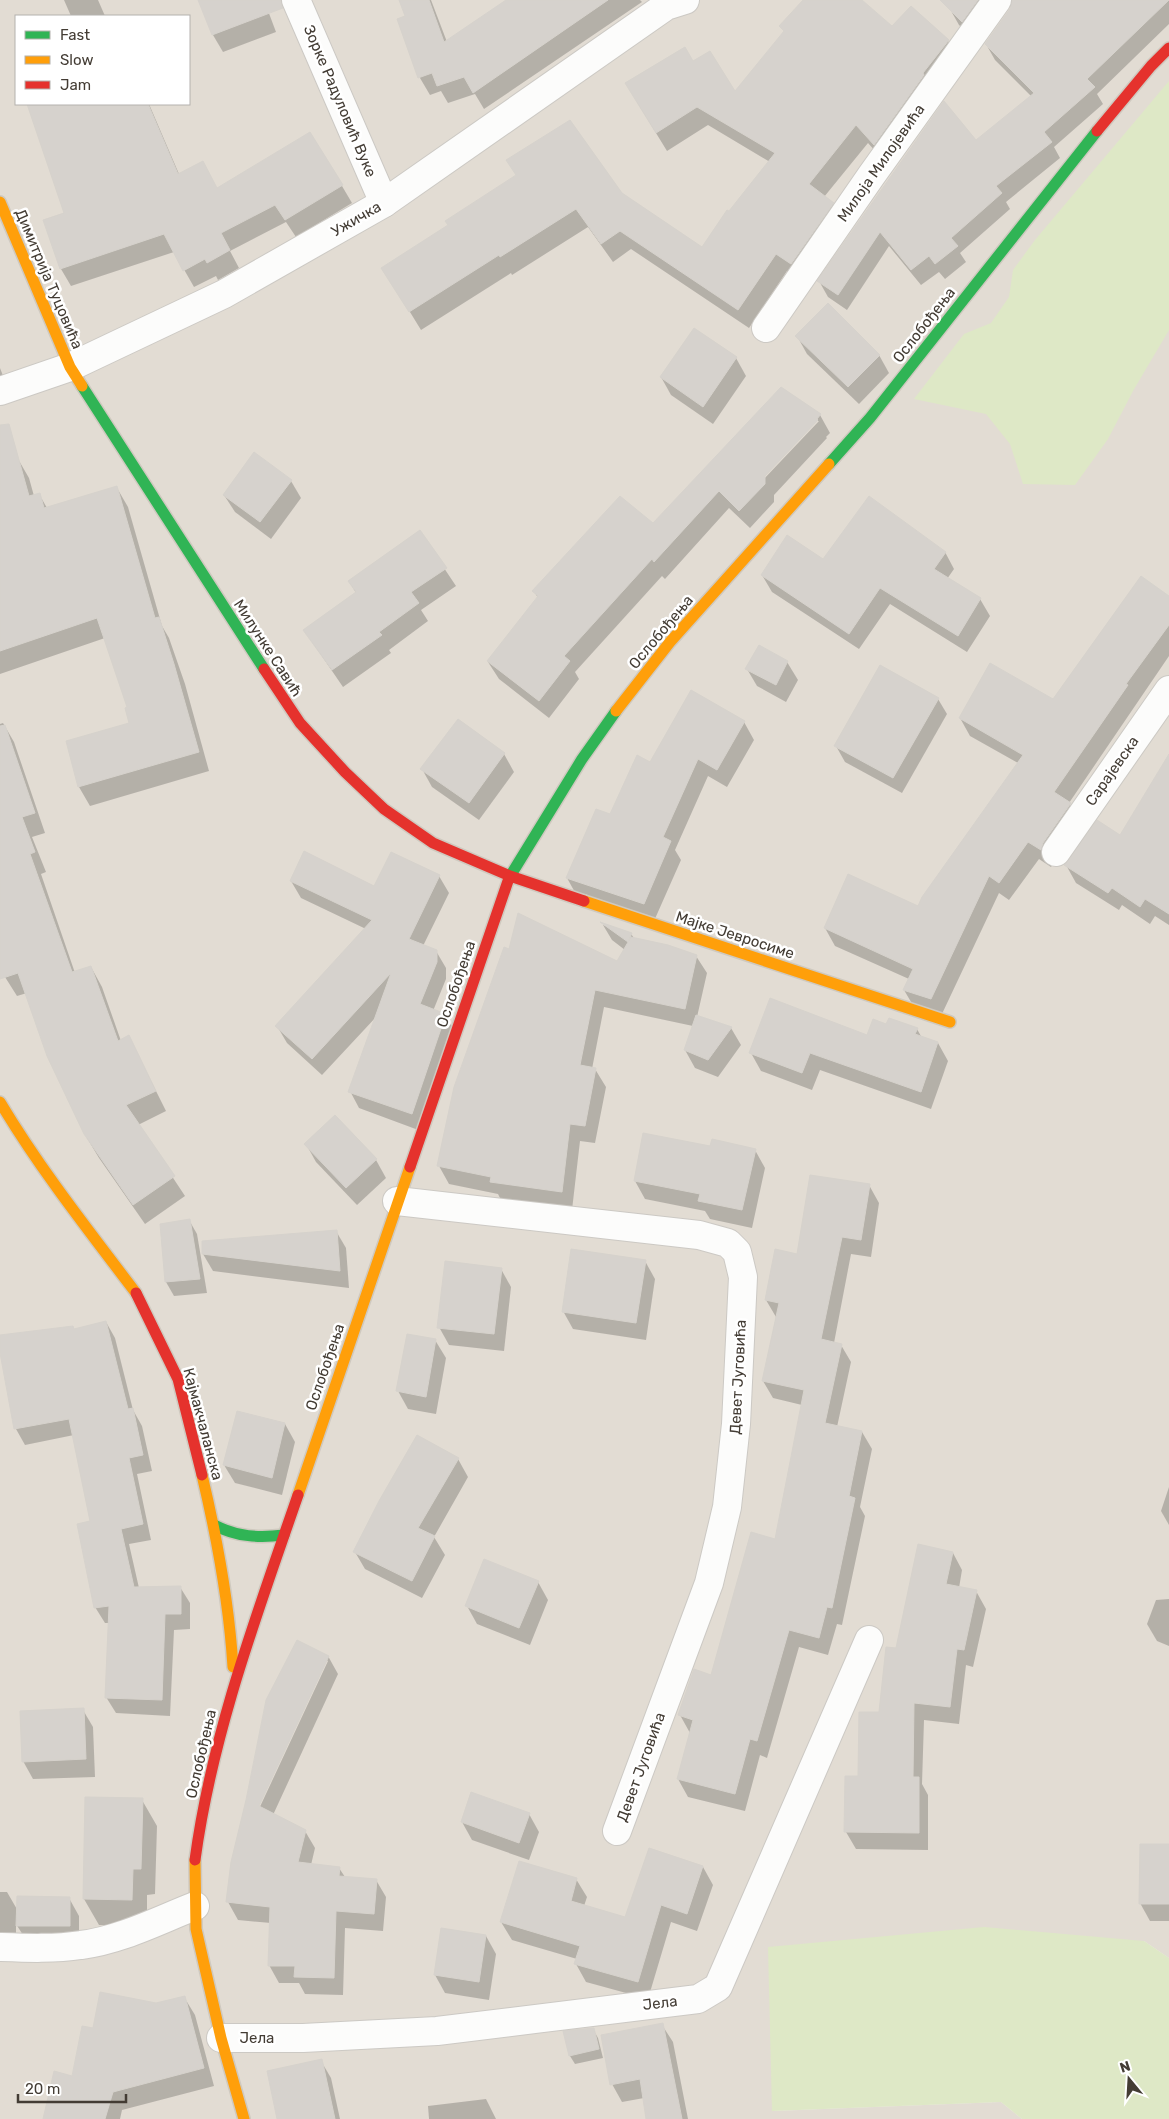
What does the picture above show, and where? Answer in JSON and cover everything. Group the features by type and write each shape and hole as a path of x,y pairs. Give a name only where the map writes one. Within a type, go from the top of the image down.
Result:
{"street":[{"name":"Зорке Радуловић Вуке","path":"296,0 384,203"},
{"name":"Милоја Милојевића","path":"766,328 871,176 997,0"},
{"name":"Ужичка","path":"0,391 70,367 224,294 384,203 672,2"},
{"name":"Ослобођења","path":"244,2119 221,2038 196,1929 195,1859 204,1805 233,1684 510,876 582,759 626,698 670,642 870,418 1104,121 1169,48"},
{"name":"Димитрија Туцовића","path":"0,202 70,367"},
{"name":"Милунке Савић","path":"70,367 197,567 300,723 345,772 384,808 433,843 510,876"},
{"name":"Сарајевска","path":"1056,852 1169,690"},
{"name":"Мајке Јевросиме","path":"510,876 950,1022"},
{"name":"Кајмакчаланска","path":"0,1102 15,1127 140,1299 158,1333 178,1379 214,1525 234,1651 233,1684"},
{"name":"Девет Југовића","path":"397,1201 699,1235 728,1243 737,1252 741,1266 742,1287 736,1424 727,1507 709,1584 618,1831"},
{"path":"214,1525 225,1532 240,1537 261,1538 284,1535"},
{"name":"Јела","path":"221,2038 303,2038 436,2032 698,1999 709,1994 718,1987 869,1640"},
{"path":"0,1946 41,1949 83,1945 125,1933 195,1906"}],"shaded area":[{"path":"0,0 1169,0 1169,1958 1144,1941 773,2111 1001,2102 1022,2119 0,2119"}],"green space":[{"path":"1169,81 1169,330 1133,391 1108,439 1075,485 1023,484 1010,444 986,414 914,399 964,334 991,323 1009,297 1013,270 1035,240"},
{"path":"984,1927 1144,1941 1169,1958 1169,2119 1022,2119 1001,2102 772,2111 768,1947"}],"building":[{"path":"198,0 281,0 283,8 212,35"},
{"path":"399,0 429,0 444,42 506,0 608,0 473,93 464,77 437,86 432,73 418,78 397,19 405,16"},
{"path":"803,0 862,0 892,26 911,6 949,40 923,73 924,75 874,145 856,125 809,184 834,203 791,264 776,254 738,310 620,231 601,244 576,209 409,312 381,268 448,225 445,221 516,175 506,160 570,120 622,193 702,247 727,210 729,211 775,153 697,107 656,133 625,83 685,47 693,61 710,51 735,91 784,31 779,26"},
{"path":"940,0 978,0 962,22"},
{"path":"1012,0 1169,0 1087,79 1095,87 1044,132 1052,142 996,186 1002,193 951,238 958,246 935,264 929,256 911,270 880,232 838,295 817,281 944,101 976,140 1034,93 985,44 1010,9"},
{"path":"27,105 148,105 178,174 203,161 217,188 310,132 343,185 285,220 275,205 221,233 230,250 207,263 205,259 183,271 164,234 60,269 43,220 64,213"},
{"path":"828,303 880,355 848,387 795,336"},
{"path":"694,328 737,357 703,407 660,377"},
{"path":"781,387 821,414 818,420 765,476 765,484 739,511 719,491 654,562 652,559 564,656 570,661 539,701 487,661 538,596 532,591 620,496 653,523"},
{"path":"9,424 29,496 40,493 44,508 117,486 155,618 159,617 199,752 78,787 66,741 129,723 125,708 127,707 97,618 0,651 0,425"},
{"path":"254,452 292,480 260,522 223,495"},
{"path":"869,496 946,552 934,569 981,598 958,636 880,588 849,634 761,575 787,535 823,559"},
{"path":"420,530 447,568 411,592 419,603 379,632 382,635 332,670 303,630 356,592 348,581"},
{"path":"1141,576 1169,596 1169,625 1126,684 1128,685 1054,792 1071,803 1043,843 1041,850 1028,842 999,883 989,876 931,999 903,990 913,969 824,928 848,874 918,906 922,897 1023,755 959,718 990,663 1053,699"},
{"path":"759,645 788,661 776,685 745,669"},
{"path":"880,665 939,698 893,778 834,746"},
{"path":"691,690 745,721 717,770 698,759 663,837 671,841 644,904 566,878 596,809 610,814 637,755 650,762"},
{"path":"458,719 505,753 469,803 420,769"},
{"path":"5,725 35,813 22,817 35,852 30,854 72,972 91,966 118,1041 129,1035 156,1091 126,1105 175,1176 133,1205 84,1134 47,1056 18,973 0,979 0,726"},
{"path":"1169,754 1169,914 1145,899 1140,907 1112,888 1108,893 1064,865 1097,820 1120,835"},
{"path":"304,851 374,886 391,852 440,875 409,939 437,950 437,962 420,1004 446,1014 412,1114 348,1092 391,973 312,1059 275,1026 372,920 290,881"},
{"path":"518,913 617,961 631,937 668,945 697,955 685,1009 595,990 580,1065 596,1068 585,1126 570,1124 562,1192 490,1182 491,1177 437,1166 454,1087 504,947 509,949"},
{"path":"600,922 632,933 628,942"},
{"path":"770,998 867,1035 873,1019 886,1024 889,1018 918,1028 915,1034 938,1042 921,1092 810,1053 802,1073 749,1053"},
{"path":"696,1015 732,1027 708,1060 684,1050"},
{"path":"335,1115 377,1159 346,1188 304,1144"},
{"path":"643,1133 710,1146 712,1139 756,1149 742,1210 698,1201 700,1194 634,1181"},
{"path":"810,1175 870,1184 861,1240 842,1237 821,1339 842,1344 825,1423 862,1431 849,1496 855,1498 832,1608 827,1607 819,1638 789,1630 757,1741 750,1739 735,1794 677,1779 693,1720 678,1715 694,1669 711,1675 751,1532 775,1539 804,1390 762,1381 779,1303 765,1300 775,1249 797,1254"},
{"path":"190,1219 200,1279 165,1282 160,1224"},
{"path":"337,1230 340,1271 202,1254 202,1241"},
{"path":"571,1249 646,1260 636,1323 562,1312"},
{"path":"445,1261 502,1268 494,1334 437,1328"},
{"path":"106,1321 128,1409 133,1408 143,1455 129,1458 143,1524 121,1529 134,1587 181,1586 181,1614 165,1614 162,1700 105,1698 109,1606 94,1608 77,1524 90,1521 69,1419 14,1429 0,1353 0,1335 73,1326 74,1329"},
{"path":"407,1334 436,1339 426,1397 396,1391"},
{"path":"237,1411 285,1423 272,1478 223,1465"},
{"path":"417,1435 459,1458 418,1528 435,1536 412,1581 353,1552 379,1501"},
{"path":"918,1544 953,1552 946,1584 977,1590 964,1650 957,1649 950,1707 914,1703 913,1777 919,1777 919,1833 844,1832 845,1776 858,1776 859,1712 879,1712 886,1647 896,1648"},
{"path":"484,1559 539,1581 519,1628 465,1606"},
{"path":"297,1640 329,1656 259,1806 306,1830 298,1862 340,1867 339,1876 377,1879 374,1914 336,1911 334,1978 294,1977 295,1966 268,1966 270,1907 226,1902 231,1862 246,1800 266,1700"},
{"path":"84,1708 86,1759 22,1762 20,1711"},
{"path":"471,1792 530,1813 519,1843 461,1822"},
{"path":"85,1797 143,1798 141,1869 133,1869 132,1900 83,1899"},
{"path":"1140,1844 1169,1844 1169,1904 1139,1904"},
{"path":"649,1848 703,1866 687,1914 661,1905 638,1982 574,1964 580,1946 500,1922 519,1861 577,1878 571,1901 625,1917"},
{"path":"17,1896 70,1897 70,1926 16,1926"},
{"path":"441,1928 486,1935 479,1982 434,1975"},
{"path":"100,1992 156,2003 185,1996 204,2068 113,2092 105,2119 43,2119 54,2071 72,2076 82,2026 93,2028"},
{"path":"663,2023 682,2119 646,2119 640,2079 610,2085 601,2035"},
{"path":"594,2028 599,2049 569,2056 563,2031"},
{"path":"322,2059 335,2119 277,2119 267,2071"}],"traffic: fast":[{"path":"829,464 870,418 1097,131"},
{"path":"82,386 264,669"},
{"path":"509,878 582,759 616,711"},
{"path":"214,1525 248,1536 284,1535"}],"traffic: slow":[{"path":"0,202 70,367 82,386"},
{"path":"616,711 670,642 829,464"},
{"path":"584,901 950,1022"},
{"path":"0,1102 48,1176 136,1293"},
{"path":"298,1495 410,1167"},
{"path":"202,1475 222,1570 229,1618 233,1667"},
{"path":"195,1860 196,1929 221,2038 244,2119"}],"traffic: jam":[{"path":"1097,131 1151,66 1169,48"},
{"path":"264,669 300,723 345,772 384,809 433,843 510,876 584,901"},
{"path":"410,1167 509,878"},
{"path":"136,1293 178,1379 202,1475"},
{"path":"195,1860 212,1767 224,1721 252,1630 298,1495"}]}
